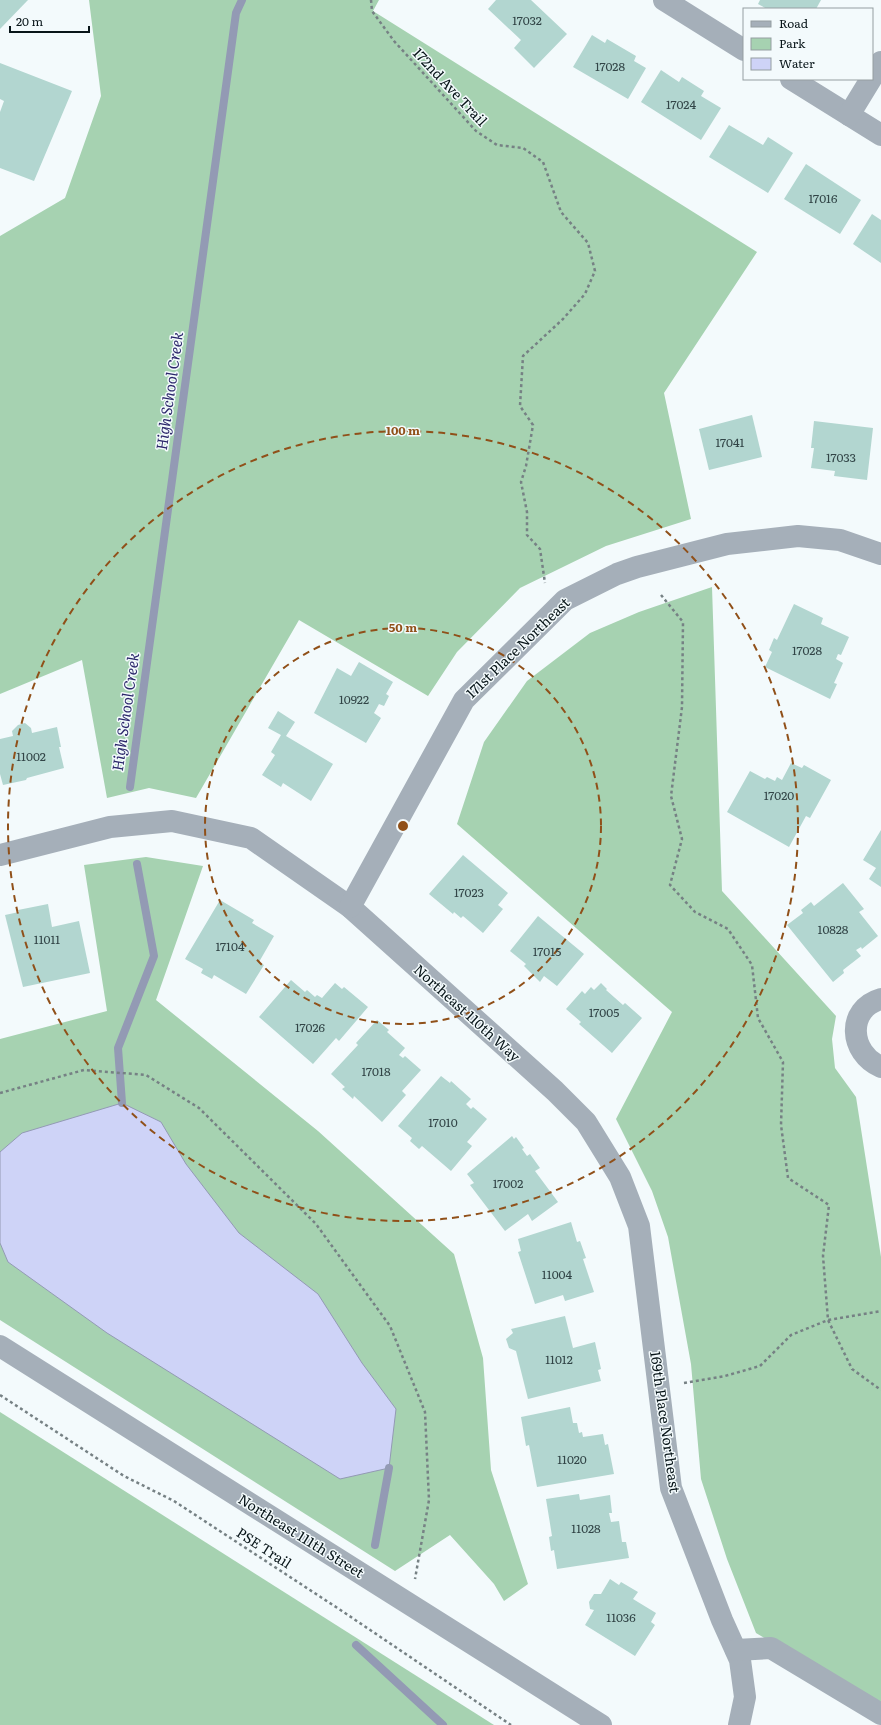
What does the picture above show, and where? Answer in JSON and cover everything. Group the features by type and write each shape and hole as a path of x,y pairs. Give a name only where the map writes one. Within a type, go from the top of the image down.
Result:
{"street":[{"path":"664,0 743,49"},
{"path":"873,75 881,62"},
{"path":"793,80 881,135"},
{"path":"849,115 870,80"},
{"name":"171st Place Northeast","path":"350,908 464,700 565,600 617,574 637,567 727,544 798,536 840,540 881,554"},
{"name":"Northeast 110th Way","path":"0,855 110,827 172,821 251,838 350,908 555,1091 586,1122 620,1177 639,1226"},
{"path":"881,999 869,1005 861,1014 857,1024 856,1035 858,1046 864,1056 872,1063 881,1067"},
{"name":"169th Place Northeast","path":"639,1226 660,1386 671,1488 740,1660 745,1697 739,1725"},
{"name":"Northeast 111th Street","path":"0,1346 601,1725"},
{"path":"736,1650 771,1648 881,1714"}],"path":[{"name":"172nd Ave Trail","path":"371,0 372,11 394,41 476,132 497,145 523,148 543,162 561,212 588,243 595,271 585,294 563,319 523,356 520,406 533,425 526,466 521,482 527,512 527,534 540,549 545,583"},
{"path":"661,596 683,622 682,707 672,796 682,839 670,885 695,912 728,929 752,965 758,1018 783,1062 781,1125 788,1178 829,1205 823,1256 828,1320 852,1369 881,1390"},
{"path":"0,1092 84,1070 146,1075 199,1108 310,1219 390,1326 425,1412 429,1500 415,1581"},
{"path":"660,1386 725,1376 760,1366 791,1335 828,1320 881,1311"},
{"name":"PSE Trail","path":"0,1395 124,1476 174,1501 342,1611 511,1725"}],"green space":[{"path":"89,0 379,0 373,11 757,252 664,393 691,519 606,546 520,588 457,652 428,696 299,620 196,798 149,788 107,798 82,660 0,694 0,236 65,198 101,96"},
{"path":"712,587 722,891 836,1016 832,1039 835,1068 856,1097 881,1257 881,1706 756,1633 727,1559 701,1479 691,1364 668,1237 652,1191 616,1119 672,1012 457,824 484,742 527,681 590,633 639,612"},
{"path":"146,857 203,866 156,1000 318,1131 454,1254 483,1358 491,1470 528,1584 504,1601 494,1584 450,1535 395,1571 0,1320 0,1039 107,1011 84,865"},
{"path":"0,1412 494,1725 0,1725"}],"water":[{"path":"122,1103 161,1122 186,1164 239,1233 318,1294 362,1363 396,1409 389,1468 340,1479 107,1333 8,1262 0,1243 0,1152 22,1133"}],"building":[{"path":"0,0 28,0 0,29"},
{"path":"496,0 531,0 567,34 534,68 514,48 521,40 488,9"},
{"path":"760,0 821,0 817,8 765,8 758,4"},
{"path":"592,35 605,43 607,39 636,56 634,61 646,68 628,99 573,67"},
{"path":"0,63 72,91 34,181 0,168 0,112 4,101 0,99"},
{"path":"661,70 679,82 682,77 704,91 701,96 721,108 701,140 641,102"},
{"path":"729,125 763,145 768,137 793,153 768,193 709,157"},
{"path":"806,164 861,200 840,234 784,199"},
{"path":"872,214 881,220 881,263 853,244"},
{"path":"752,415 762,457 709,470 699,429"},
{"path":"814,421 873,428 867,480 834,476 835,471 811,468 814,448 811,448"},
{"path":"794,604 823,618 821,624 849,637 841,655 838,654 836,659 843,663 834,683 837,684 830,699 765,667 772,652 769,650 774,638 777,640"},
{"path":"359,662 393,682 386,694 389,696 384,706 379,704 374,713 381,718 366,743 314,713 337,668 351,676"},
{"path":"278,711 295,722 286,736 333,764 311,801 283,783 281,787 262,775 275,755 271,752 281,735 268,728"},
{"path":"25,723 31,728 32,733 57,727 61,747 59,747 64,768 27,778 26,780 3,785 0,774 0,739 13,736 12,731 18,725"},
{"path":"791,763 802,768 804,765 831,780 810,818 806,816 789,847 727,812 750,771 765,779 767,777 775,781 777,777 782,780"},
{"path":"881,830 881,887 869,879 876,868 863,860"},
{"path":"463,855 508,893 498,905 503,909 483,933 463,916 461,918 454,912 453,914 429,894"},
{"path":"843,883 864,909 859,912 878,936 862,949 861,947 856,950 861,956 843,970 844,973 833,982 787,925 803,913 801,910 811,902 814,906"},
{"path":"220,900 254,920 252,923 274,936 259,962 264,965 246,994 214,975 212,979 201,973 203,969 185,959"},
{"path":"48,904 52,927 79,921 90,973 23,987 5,915 19,912 18,910"},
{"path":"538,916 584,954 557,986 544,976 540,982 524,966 526,964 510,951"},
{"path":"291,980 305,992 307,990 315,997 317,995 322,998 335,983 342,989 344,987 368,1007 339,1041 336,1038 313,1064 259,1017"},
{"path":"601,983 607,989 606,990 623,1005 625,1003 642,1018 612,1053 579,1024 581,1022 566,1009 582,991 585,994 591,987 594,990"},
{"path":"377,1020 389,1030 387,1032 405,1048 399,1055 403,1058 405,1056 421,1070 402,1091 406,1095 382,1122 354,1096 353,1099 342,1089 345,1087 331,1074 358,1045 356,1043"},
{"path":"441,1076 450,1083 451,1081 471,1099 466,1104 471,1109 473,1107 487,1119 467,1142 472,1146 451,1171 422,1146 419,1149 410,1141 412,1138 398,1126"},
{"path":"512,1136 514,1139 516,1137 524,1148 522,1149 527,1156 530,1154 540,1168 535,1171 558,1202 532,1221 528,1214 505,1231 470,1185 474,1183 467,1174"},
{"path":"571,1222 577,1242 580,1241 586,1258 583,1259 594,1292 565,1301 563,1295 535,1304 518,1252 521,1251 518,1239"},
{"path":"565,1316 573,1348 595,1342 601,1369 598,1370 601,1381 528,1399 516,1351 509,1348 506,1339 513,1333 511,1329"},
{"path":"570,1407 573,1423 577,1423 579,1433 582,1432 583,1437 603,1434 605,1445 608,1444 614,1474 537,1487 529,1445 526,1446 521,1417"},
{"path":"579,1494 580,1500 610,1495 612,1513 609,1513 611,1522 619,1521 622,1542 626,1542 629,1558 557,1569 554,1550 551,1551 549,1537 552,1536 546,1499"},
{"path":"610,1579 619,1585 621,1582 638,1592 633,1599 656,1613 651,1622 655,1625 635,1656 585,1625 594,1610 590,1609 589,1602 594,1594 601,1594"}],"waterway":[{"name":"High School Creek","path":"130,787 236,13 242,0"},
{"name":"High School Creek","path":"122,1103 118,1048 154,956 137,864"},
{"name":"High School Creek","path":"375,1545 389,1468"},
{"name":"High School Creek","path":"356,1645 443,1725"}]}
